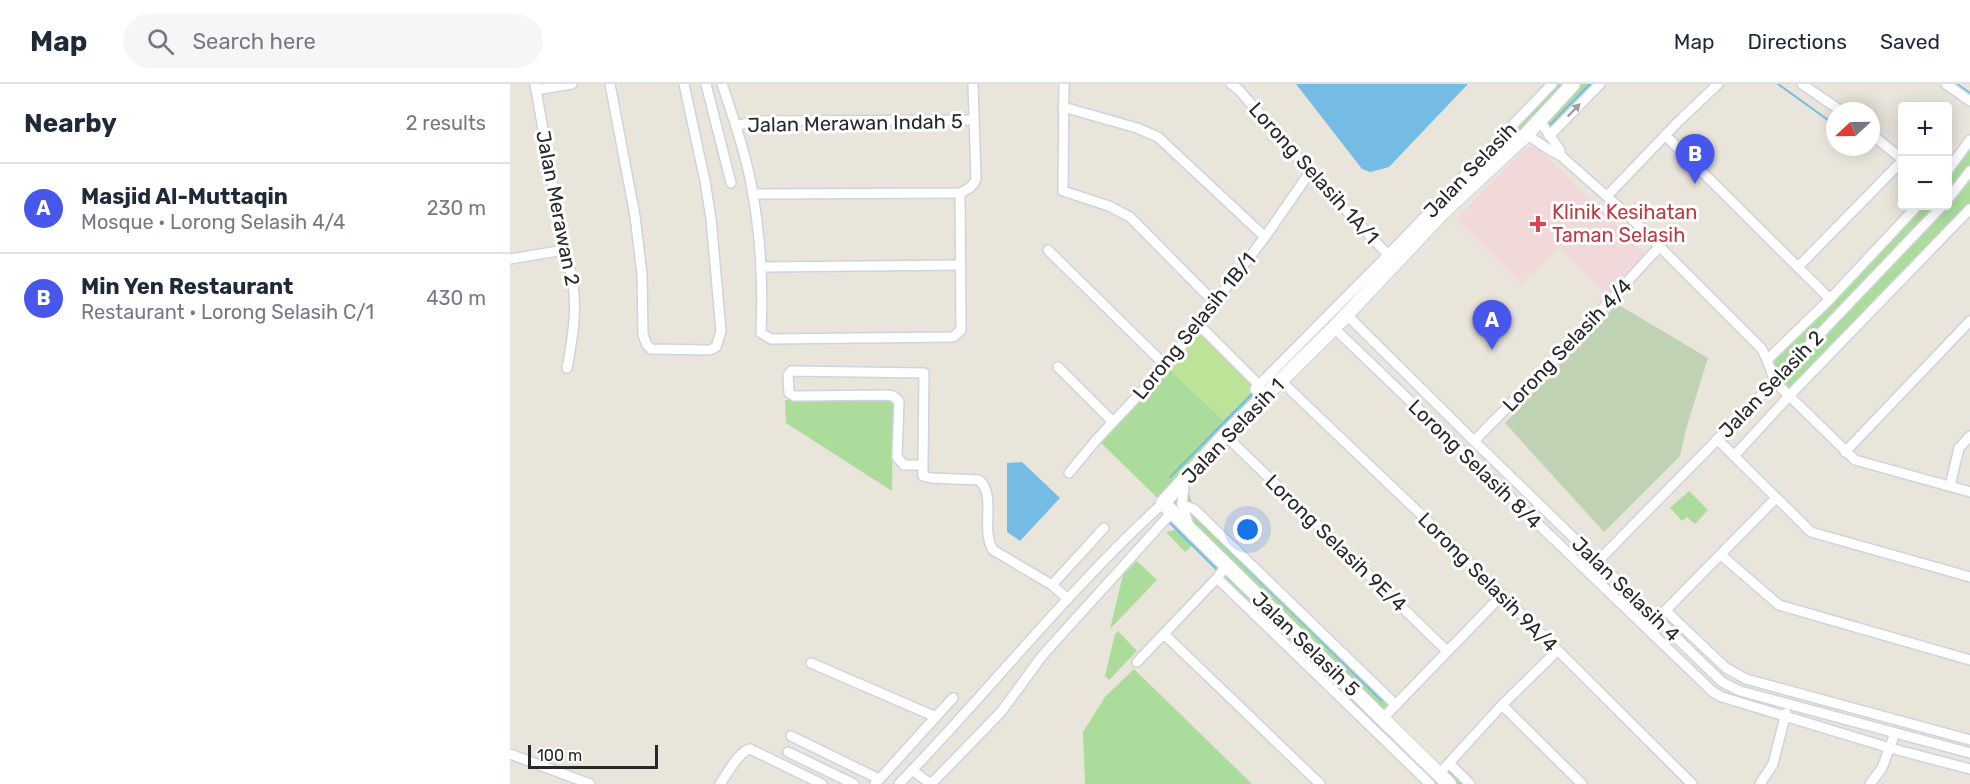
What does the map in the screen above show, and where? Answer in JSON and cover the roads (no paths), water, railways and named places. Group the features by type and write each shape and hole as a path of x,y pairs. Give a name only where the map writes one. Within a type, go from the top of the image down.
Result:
{"street":[{"path":"536,87 572,84"},
{"path":"610,84 635,216 642,274 643,335 651,349 710,350 716,347 721,331 711,219 684,84"},
{"path":"706,84 731,183"},
{"path":"722,84 736,126 753,194 761,267 760,333 771,339 953,337 961,330 960,193"},
{"path":"753,194 960,193 973,185 976,179 973,84"},
{"path":"1064,84 1063,191 1109,206 1130,218 1215,303"},
{"name":"Lorong Selasih 1A/1","path":"1231,84 1239,90 1310,172 1392,259"},
{"name":"Jalan Selasih","path":"1262,391 1392,259 1552,84"},
{"name":"Jalan Selasih 1","path":"899,784 1066,601 1172,507 1185,479 1262,391 1281,381 1334,328 1392,259 1526,135 1573,84"},
{"path":"1549,136 1599,84"},
{"path":"1607,196 1718,84"},
{"path":"1802,84 1828,102"},
{"path":"1946,84 1970,101"},
{"name":"Jalan Merawan 2","path":"536,87 564,249 572,270 575,309 567,368"},
{"path":"1063,107 1137,128 1158,137 1264,237"},
{"name":"Jalan Merawan Indah 5","path":"736,126 754,121 974,120"},
{"path":"1539,120 1560,150 1560,155"},
{"path":"1526,135 1560,155 1607,196 1761,348 1768,359 1775,381 1845,452 1855,460 1867,465 1970,492"},
{"path":"1665,135 1830,299"},
{"path":"1952,163 1970,140"},
{"path":"1880,142 1898,157"},
{"path":"1798,267 1898,164"},
{"path":"1952,192 1970,171"},
{"name":"Lorong Selasih 1B/1","path":"1069,473 1166,366 1199,325 1310,172"},
{"path":"1734,456 1789,396 1966,221 1970,209"},
{"path":"1768,359 1830,299 1913,210"},
{"name":"Jalan Selasih 2","path":"1598,561 1775,381 1938,210"},
{"name":"Lorong Selasih 4/4","path":"1474,441 1573,341 1659,247"},
{"path":"510,259 564,249"},
{"path":"1048,250 1166,366"},
{"path":"761,267 961,265"},
{"name":"Jalan Selasih 4","path":"1346,314 1715,677 1729,687 1970,753"},
{"path":"1845,452 1970,321"},
{"path":"1199,325 1262,391"},
{"name":"Lorong Selasih 8/4","path":"1334,328 1713,692 1722,697 1786,717"},
{"path":"1058,367 1113,422"},
{"path":"923,465 904,465 897,457 899,401 893,396 794,396 789,393 788,375 791,372 924,373 923,476 979,480 984,484 987,491 989,543 993,550 1052,585 1078,614"},
{"name":"Lorong Selasih 9A/4","path":"1281,381 1502,595 1692,784"},
{"name":"Lorong Selasih 9E/4","path":"1225,435 1448,651"},
{"path":"1950,486 1959,448 1970,436"},
{"path":"1717,439 1811,532 1970,577"},
{"path":"912,770 931,784 1000,712 1078,614 1172,507 1185,479"},
{"path":"1658,620 1776,498"},
{"path":"1172,507 1194,509 1396,705"},
{"name":"Jalan Selasih 5","path":"1172,507 1194,534 1382,719 1434,779 1449,784"},
{"path":"1533,519 1543,508"},
{"path":"1052,585 1104,528"},
{"path":"1721,555 1779,605 1970,660"},
{"path":"1137,662 1226,566"},
{"path":"1217,578 1434,779 1502,705 1557,651"},
{"path":"1382,719 1502,595"},
{"path":"1666,611 1726,668 1746,679 1970,740"},
{"path":"1165,634 1320,784"},
{"path":"811,663 936,717"},
{"path":"791,735 877,782 953,698"},
{"path":"1760,784 1773,764 1788,704"},
{"path":"1502,705 1582,784"},
{"path":"1786,717 1970,769"},
{"path":"1870,784 1882,768 1895,733"},
{"path":"720,784 746,749 758,752 822,784"},
{"path":"788,752 854,784"},
{"path":"510,754 590,784"},
{"path":"1450,764 1470,784"}],"water":[{"path":"1296,84 1468,84 1389,167 1370,172 1362,169"},
{"path":"1022,462 1060,498 1020,541 1007,532 1007,463"}],"waterway":[{"path":"1550,125 1590,84"},
{"path":"1778,84 1826,119"},
{"path":"1957,84 1970,93"},
{"path":"1170,477 1254,392"},
{"path":"1192,514 1381,700"},
{"path":"1170,523 1218,571"}],"place":[{"name":"Min Yen Restaurant","path":"1695,184"},
{"name":"Klinik Kesihatan Taman Selasih","path":"1538,224"},
{"name":"Masjid Al-Muttaqin","path":"1492,350"}]}
